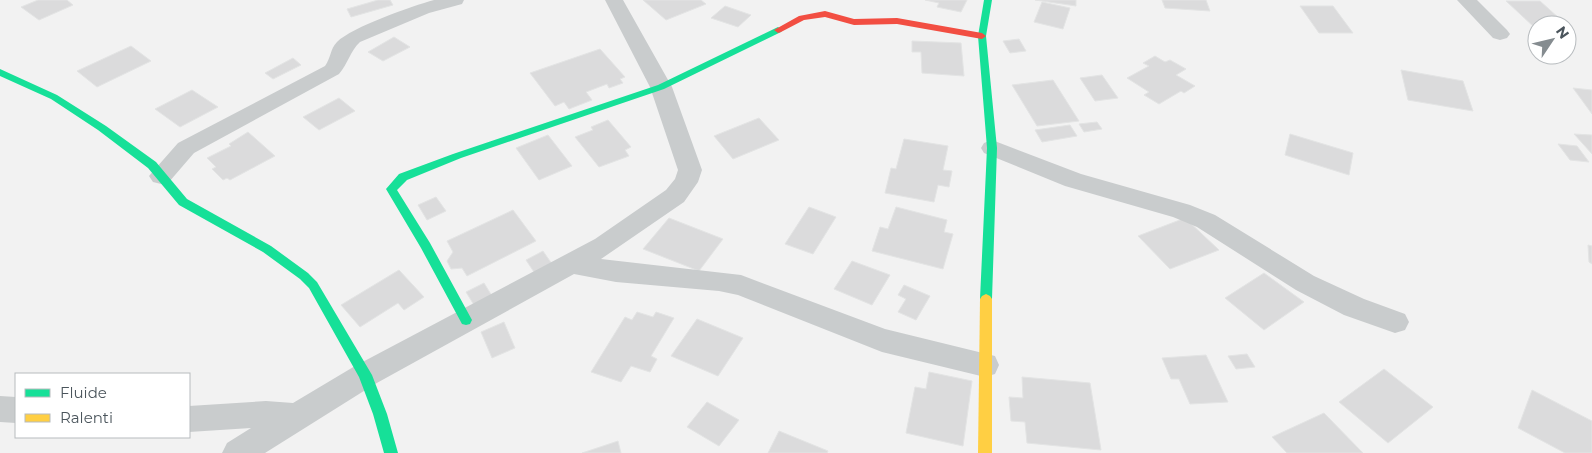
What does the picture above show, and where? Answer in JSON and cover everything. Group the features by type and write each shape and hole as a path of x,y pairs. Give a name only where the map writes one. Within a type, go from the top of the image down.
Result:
{"street":[{"path":"160,176 172,160 192,144 332,70 339,62 343,47 353,38 413,13 455,0"},
{"path":"238,453 365,375 604,246 675,196 686,182 690,170 661,87 614,0"},
{"path":"985,453 984,365 992,148 982,36 988,0"},
{"path":"1466,0 1500,34"},
{"path":"466,320 426,246 391,189 403,177 456,156 661,87 802,18 825,14 854,22 897,21 982,36"},
{"path":"0,72 54,97 136,152 152,165 183,202 267,249 304,276 313,285 365,375 380,414 391,453"},
{"path":"992,148 1088,185 1181,211 1206,221 1305,282 1354,307 1395,322"},
{"path":"572,264 616,272 719,281 741,285 882,340 984,365"},
{"path":"0,410 15,410"},
{"path":"190,419 266,414 297,416"}],"building":[{"path":"38,0 67,0 73,5 39,20 21,7"},
{"path":"378,0 390,0 393,5 351,17 347,9"},
{"path":"643,0 701,0 706,4 666,20"},
{"path":"925,0 967,0 961,12 937,7 939,3"},
{"path":"1035,0 1076,0 1076,6"},
{"path":"1162,0 1206,0 1210,11 1165,8"},
{"path":"1506,1 1540,1 1556,15 1527,15 1527,21"},
{"path":"1042,2 1070,8 1063,29 1034,22"},
{"path":"725,6 751,15 738,27 711,18"},
{"path":"1300,6 1333,6 1353,33 1319,33"},
{"path":"394,37 410,47 383,61 368,52"},
{"path":"1019,39 1026,51 1010,53 1003,41"},
{"path":"912,41 961,43 964,76 922,73 921,52 912,52"},
{"path":"131,46 151,61 97,87 77,71"},
{"path":"600,49 625,77 620,79 623,83 609,88 607,84 586,92 592,100 569,109 564,102 555,106 530,73"},
{"path":"1155,56 1165,62 1170,60 1186,69 1176,75 1195,86 1184,93 1181,91 1159,104 1144,95 1149,92 1127,78 1149,66 1143,63"},
{"path":"293,58 301,65 273,79 265,73"},
{"path":"1401,70 1463,81 1473,111 1408,100"},
{"path":"1102,75 1118,98 1095,101 1080,78"},
{"path":"1053,80 1079,121 1037,126 1012,85"},
{"path":"1573,88 1592,90 1592,114"},
{"path":"192,90 218,107 180,127 155,109"},
{"path":"339,98 355,111 319,130 303,117"},
{"path":"759,118 779,140 733,159 714,136"},
{"path":"608,120 631,147 625,150 629,156 599,167 575,137 593,130 591,127"},
{"path":"1097,122 1102,129 1084,132 1079,124"},
{"path":"1070,125 1077,136 1042,142 1035,130"},
{"path":"248,132 275,156 230,180 227,178 223,180 212,169 216,167 207,158 231,146 229,144"},
{"path":"1290,134 1353,153 1349,175 1285,155"},
{"path":"1574,134 1592,135 1592,154"},
{"path":"548,135 572,166 539,180 516,148"},
{"path":"904,139 948,146 943,170 952,171 949,187 938,185 934,202 885,193 891,168 896,169"},
{"path":"1558,144 1577,146 1589,162 1570,160"},
{"path":"436,197 446,211 427,220 418,205"},
{"path":"809,207 836,217 813,254 785,244"},
{"path":"896,207 947,220 944,232 953,234 943,269 872,251 880,227 888,229"},
{"path":"513,210 536,241 467,276 462,268 451,269 447,261 453,252 447,241"},
{"path":"669,218 723,239 699,271 643,249"},
{"path":"1185,218 1219,250 1170,269 1138,236"},
{"path":"1588,245 1592,246 1592,264 1589,262"},
{"path":"543,251 552,264 534,272 526,260"},
{"path":"852,261 890,275 872,305 834,289"},
{"path":"399,270 424,297 404,310 398,303 360,327 341,305"},
{"path":"1264,273 1304,302 1264,330 1225,298"},
{"path":"484,283 492,296 474,305 466,292"},
{"path":"904,285 930,296 916,320 898,312 906,299 898,295"},
{"path":"637,312 653,317 656,312 674,318 651,356 657,359 650,372 631,366 621,382 591,372 625,317 632,320"},
{"path":"697,319 743,338 718,376 671,356"},
{"path":"504,322 515,348 492,358 481,332"},
{"path":"1247,354 1255,367 1236,369 1228,356"},
{"path":"1206,355 1228,402 1190,404 1179,379 1171,379 1162,358"},
{"path":"1384,369 1433,407 1388,443 1339,402"},
{"path":"929,372 972,381 963,446 906,433 915,387 926,389"},
{"path":"1022,377 1090,383 1101,450 1027,443 1025,422 1011,421 1009,397 1023,398"},
{"path":"1532,390 1592,421 1592,453 1565,453 1518,428"},
{"path":"707,402 739,420 719,446 687,427"},
{"path":"1324,413 1363,453 1287,453 1272,437"},
{"path":"779,431 828,451 827,453 768,453"},
{"path":"618,441 621,453 582,453"}],"traffic: fast":[{"path":"986,299 992,148 982,36 988,0"},
{"path":"466,320 426,246 391,189 403,177 457,156 661,87 778,30"},
{"path":"0,72 54,97 102,128 152,165 183,202 267,249 304,276 313,285 365,375 380,414 391,453"}],"traffic: slow":[{"path":"985,453 986,299"}],"traffic: jam":[{"path":"778,30 802,18 825,14 854,22 897,21 982,36"}]}
